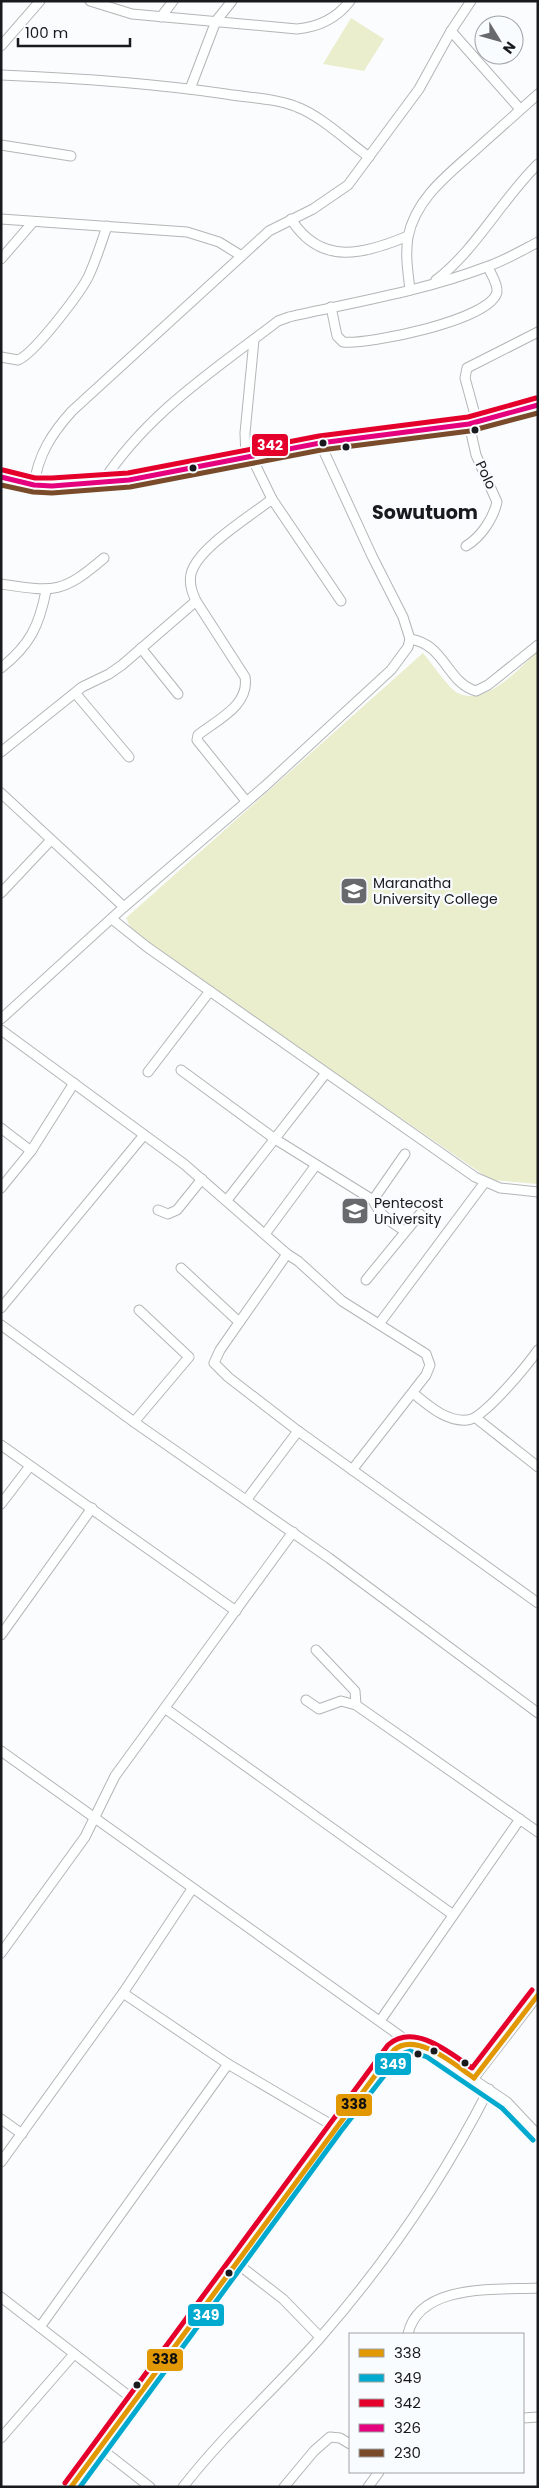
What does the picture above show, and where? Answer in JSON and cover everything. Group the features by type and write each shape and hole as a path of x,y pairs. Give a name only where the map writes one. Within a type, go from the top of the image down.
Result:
{"main road":[{"path":"1,477 34,485 75,486 102,483 320,443 473,423 538,405"}],"street":[{"path":"1,46 40,1"},
{"path":"90,1 132,14 309,28 335,16 350,1"},
{"path":"161,17 173,1"},
{"path":"190,88 216,21 232,1"},
{"path":"34,485 42,454 58,426 269,230 332,197 348,185 419,89 450,31 471,1"},
{"path":"450,31 520,109"},
{"path":"1,75 102,79 190,88 283,103 298,107 369,157"},
{"path":"410,290 406,258 408,236 421,207 449,172 538,94"},
{"path":"1,145 71,156"},
{"path":"432,283 447,272 459,259 506,198 538,164"},
{"path":"1,219 187,232 219,242 240,255"},
{"path":"291,219 298,230 308,239 334,251 367,252 408,236"},
{"path":"1,259 32,222"},
{"path":"1,357 18,360 32,351 82,289 108,226"},
{"path":"102,483 123,452 178,396 278,321 331,307 410,290 488,267 538,242"},
{"path":"331,307 337,336 342,342 387,337 445,323 476,312 494,297 497,288 488,267"},
{"name":"Polo","path":"466,546 473,542 486,526 497,502 476,455 473,423 465,378 467,368 538,332"},
{"path":"254,340 245,433 249,457 272,499 341,601"},
{"path":"1,1019 124,907 246,801 401,659 410,639 403,617 372,556 320,443"},
{"path":"246,801 197,740 198,735 240,702 246,683 245,677 196,601 190,584 191,575 200,558 272,499"},
{"path":"1,584 46,591 80,577 104,558"},
{"path":"1,668 23,648 35,632 41,616 46,591"},
{"path":"1,752 88,683 115,670 196,601"},
{"path":"410,639 429,645 460,681 469,689 476,691 503,674 538,646"},
{"path":"141,648 178,694"},
{"path":"76,694 129,757"},
{"path":"1,793 124,907"},
{"path":"1,894 51,840"},
{"path":"112,919 326,1073 485,1182 500,1188 538,1192"},
{"path":"148,1072 210,991"},
{"path":"1,1030 144,1134 202,1179 342,1301 426,1354 430,1360 429,1370 352,1470"},
{"path":"181,1070 274,1139 373,1200 376,1209 384,1217 405,1231"},
{"path":"227,1200 326,1073"},
{"path":"1,1188 31,1151 74,1083"},
{"path":"1,1128 31,1151"},
{"path":"1,1308 144,1134"},
{"path":"373,1200 404,1154"},
{"path":"265,1234 316,1165"},
{"path":"158,1210 172,1214 202,1179"},
{"path":"379,1324 485,1182"},
{"path":"366,1280 420,1214"},
{"path":"287,1254 238,1322 215,1357 214,1363 228,1377 298,1430 538,1603"},
{"path":"181,1268 238,1322"},
{"path":"134,1422 189,1357 138,1310"},
{"path":"1,1325 134,1422 293,1532 538,1713"},
{"path":"413,1393 441,1414 452,1418 468,1420 476,1418 512,1382 538,1350"},
{"path":"476,1418 538,1467"},
{"path":"247,1499 298,1430"},
{"path":"1,1444 236,1611"},
{"path":"1,1504 30,1466"},
{"path":"1,1635 92,1508"},
{"path":"1,1953 95,1820 115,1776 166,1709 293,1532"},
{"path":"316,1650 355,1691 356,1705"},
{"path":"306,1700 319,1709 341,1701 356,1705 538,1832"},
{"path":"166,1709 452,1914"},
{"path":"1,1752 410,2043 430,2050 474,2078 507,2102 538,2135"},
{"path":"380,2022 452,1914 520,1819"},
{"path":"1,2162 124,1993 192,1889"},
{"path":"124,1993 228,2064 335,2127"},
{"path":"474,2078 536,1999"},
{"path":"71,2487 386,2059 396,2048 410,2043"},
{"path":"40,2327 228,2064"},
{"path":"184,2487 211,2451 267,2397 320,2337 420,2205 475,2117 489,2089"},
{"path":"1,2119 22,2134"},
{"path":"235,2262 283,2299 320,2337"},
{"path":"408,2333 416,2315 434,2300 466,2292 538,2288"},
{"path":"1,2297 134,2400"},
{"path":"1,2438 74,2354"},
{"path":"524,2418 538,2417"},
{"path":"284,2487 314,2451 330,2437 340,2438 349,2443"},
{"path":"100,2448 150,2487"},
{"path":"368,2487 378,2473"}],"green space":[{"path":"351,18 384,39 364,71 323,64"},
{"name":"Maranatha University College","path":"538,651 538,1184 491,1180 134,935 126,918 423,653 456,692 467,696 490,691 511,676"}],"transit line":[{"name":"342","path":"3,470 35,478 128,473 319,436 468,417 536,398"},
{"name":"326","path":"1,477 34,485 52,486 129,480 320,443 469,424 538,405"},
{"name":"230","path":"1,485 33,492 52,493 130,487 321,450 470,431 538,413"},
{"name":"342","path":"65,2483 388,2045 398,2039 420,2038 443,2048 472,2068 532,1990"},
{"name":"338","path":"474,2078 538,1995"},
{"name":"338","path":"71,2487 394,2050 403,2045 424,2047 446,2058 474,2078"},
{"name":"349","path":"80,2487 341,2131 401,2054 410,2051 427,2057 502,2108 533,2140"}],"place":[{"name":"Maranatha University College","path":"354,891"},
{"name":"Pentecost University","path":"355,1211"}],"district":[{"name":"Sowutuom","path":"425,512"}]}
